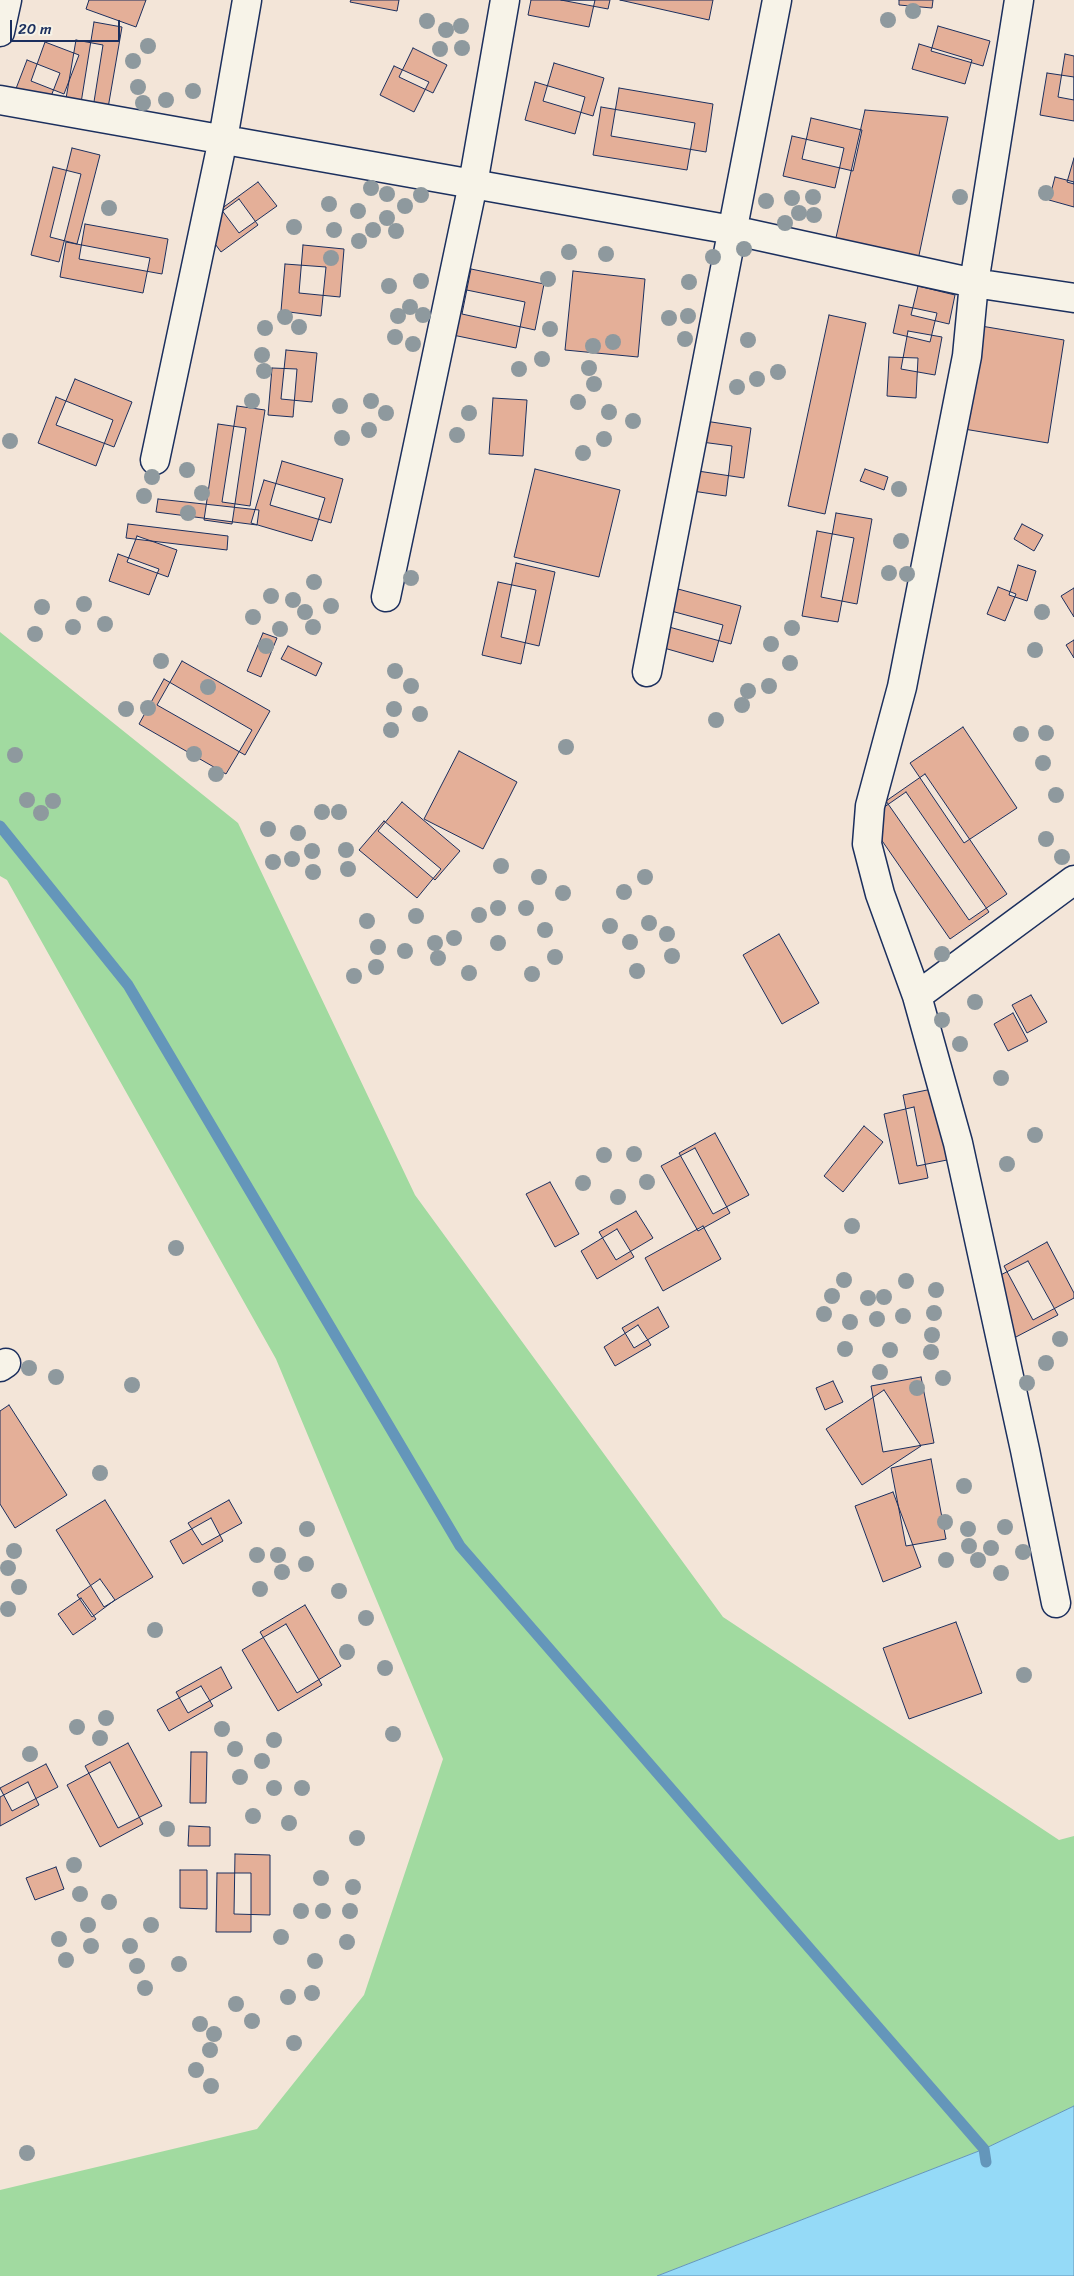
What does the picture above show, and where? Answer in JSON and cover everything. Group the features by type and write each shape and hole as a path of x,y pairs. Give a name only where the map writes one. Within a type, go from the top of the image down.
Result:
{"street":[{"path":"0,32 7,0"},
{"path":"155,460 223,139 247,0"},
{"path":"386,596 473,184 505,0"},
{"path":"647,672 777,0"},
{"path":"1020,0 974,283 967,356 904,678 870,806 867,844 880,894 917,996 958,1143 1025,1450 1056,1603"},
{"path":"0,100 732,230 974,283 1074,298"},
{"path":"917,996 1074,880"}],"green space":[{"path":"0,632 238,823 415,1195 723,1617 1059,1840 1074,1836 1074,2106 984,2149 657,2276 0,2276 0,2190 257,2129 364,1995 443,1759 276,1359 7,880 0,876"}],"water":[{"path":"1074,2106 1074,2276 657,2276 984,2149"}],"building":[{"path":"89,0 146,0 136,27 86,9"},
{"path":"351,0 399,0 397,11 350,2"},
{"path":"531,0 595,0 589,27 528,15"},
{"path":"561,0 610,0 608,9"},
{"path":"620,0 713,0 709,20"},
{"path":"899,0 933,0 932,8 899,5"},
{"path":"94,22 122,27 108,108 81,103"},
{"path":"938,26 990,41 983,66 931,51"},
{"path":"76,40 103,45 90,127 62,122"},
{"path":"45,42 79,55 64,94 31,81"},
{"path":"919,44 972,60 965,84 912,69"},
{"path":"413,48 447,65 433,93 399,77"},
{"path":"1065,54 1074,56 1074,100 1058,97"},
{"path":"27,60 60,73 45,112 12,99"},
{"path":"554,63 604,78 593,116 543,101"},
{"path":"394,66 429,82 414,112 380,95"},
{"path":"1047,73 1074,77 1074,121 1040,115"},
{"path":"535,82 585,97 575,134 525,120"},
{"path":"619,88 713,104 706,152 611,136"},
{"path":"601,107 695,123 687,170 593,155"},
{"path":"865,110 948,117 918,260 835,242"},
{"path":"811,118 862,130 853,171 802,159"},
{"path":"792,136 844,148 835,188 783,176"},
{"path":"72,148 100,155 77,244 50,237"},
{"path":"1074,158 1074,184 1067,182"},
{"path":"53,167 81,174 59,262 31,255"},
{"path":"1055,177 1074,182 1074,207 1049,200"},
{"path":"258,182 277,206 239,233 221,209"},
{"path":"239,199 258,225 221,252 202,226"},
{"path":"85,224 168,239 162,274 79,259"},
{"path":"66,242 150,258 143,293 60,277"},
{"path":"303,245 344,249 340,297 299,293"},
{"path":"285,264 326,267 321,316 281,311"},
{"path":"471,269 544,284 535,330 462,314"},
{"path":"573,271 645,279 638,357 565,350"},
{"path":"918,286 955,295 949,324 911,315"},
{"path":"452,287 525,302 516,348 443,333"},
{"path":"899,305 937,313 930,342 893,333"},
{"path":"829,315 866,323 825,514 788,506"},
{"path":"981,326 1064,340 1048,443 964,429"},
{"path":"908,331 942,337 935,375 901,369"},
{"path":"286,350 317,353 312,402 281,399"},
{"path":"889,357 918,358 916,398 887,396"},
{"path":"272,368 297,369 293,417 268,415"},
{"path":"75,379 132,402 114,447 56,425"},
{"path":"56,397 113,420 96,466 38,443"},
{"path":"493,398 527,400 523,456 489,454"},
{"path":"237,406 265,410 250,506 222,502"},
{"path":"705,421 751,428 744,478 698,471"},
{"path":"218,424 246,428 232,524 204,520"},
{"path":"686,440 732,446 726,496 679,489"},
{"path":"282,461 343,479 331,523 270,505"},
{"path":"535,469 620,490 599,577 514,557"},
{"path":"865,469 888,477 884,490 860,481"},
{"path":"264,480 325,498 312,541 251,523"},
{"path":"158,499 259,510 257,525 156,512"},
{"path":"836,513 872,519 857,604 821,597"},
{"path":"128,524 228,536 227,550 126,538"},
{"path":"1022,524 1043,535 1034,551 1014,539"},
{"path":"817,531 854,538 838,622 802,616"},
{"path":"137,536 177,550 168,577 127,562"},
{"path":"118,554 159,569 149,595 109,581"},
{"path":"516,563 555,572 539,646 501,637"},
{"path":"1018,565 1036,571 1027,601 1009,595"},
{"path":"498,582 536,590 521,664 482,655"},
{"path":"998,587 1016,594 1005,621 987,614"},
{"path":"1074,588 1074,617 1061,596"},
{"path":"678,589 741,606 731,644 669,627"},
{"path":"660,608 723,625 713,662 650,644"},
{"path":"263,633 277,638 261,677 247,671"},
{"path":"1074,640 1074,658 1066,645"},
{"path":"288,646 322,663 316,676 281,659"},
{"path":"182,661 270,711 245,755 157,705"},
{"path":"164,679 252,730 226,774 139,724"},
{"path":"963,727 1017,808 964,843 910,763"},
{"path":"459,751 517,782 483,849 424,819"},
{"path":"925,774 1007,894 969,920 886,801"},
{"path":"906,792 989,912 950,939 867,819"},
{"path":"402,802 460,851 435,880 378,831"},
{"path":"384,821 441,869 417,898 359,850"},
{"path":"779,934 819,1003 782,1024 743,955"},
{"path":"1031,995 1047,1022 1027,1033 1012,1005"},
{"path":"1013,1013 1028,1041 1008,1051 994,1024"},
{"path":"932,1089 947,1160 917,1166 903,1095"},
{"path":"914,1107 928,1178 899,1184 884,1114"},
{"path":"864,1126 883,1142 843,1192 824,1176"},
{"path":"715,1133 749,1195 713,1214 679,1153"},
{"path":"695,1148 730,1213 698,1231 661,1166"},
{"path":"550,1182 579,1234 555,1247 526,1194"},
{"path":"636,1211 653,1238 616,1260 599,1232"},
{"path":"703,1226 721,1259 663,1291 645,1258"},
{"path":"617,1229 634,1257 597,1279 581,1251"},
{"path":"1047,1242 1074,1293 1074,1298 1033,1320 1004,1266"},
{"path":"1028,1261 1058,1315 1014,1338 985,1283"},
{"path":"658,1307 669,1327 634,1348 622,1328"},
{"path":"638,1325 651,1345 615,1366 604,1347"},
{"path":"921,1377 934,1443 883,1452 871,1386"},
{"path":"833,1381 843,1402 825,1410 816,1388"},
{"path":"884,1390 921,1446 862,1485 826,1429"},
{"path":"9,1405 67,1495 15,1528 0,1504 0,1411"},
{"path":"931,1459 946,1539 906,1546 891,1468"},
{"path":"893,1492 921,1567 883,1582 855,1506"},
{"path":"105,1500 153,1577 104,1607 56,1530"},
{"path":"229,1500 242,1523 202,1545 188,1523"},
{"path":"211,1518 223,1541 183,1564 170,1541"},
{"path":"100,1579 115,1600 92,1617 77,1595"},
{"path":"81,1598 96,1619 73,1635 58,1614"},
{"path":"305,1605 341,1666 297,1693 260,1632"},
{"path":"956,1622 982,1693 909,1719 883,1648"},
{"path":"286,1624 322,1685 278,1711 242,1650"},
{"path":"221,1667 232,1688 188,1713 176,1692"},
{"path":"201,1686 213,1706 169,1731 157,1710"},
{"path":"128,1743 162,1806 118,1828 85,1766"},
{"path":"191,1752 207,1752 206,1803 190,1803"},
{"path":"110,1762 143,1824 100,1847 67,1785"},
{"path":"46,1764 58,1787 12,1811 0,1788"},
{"path":"28,1782 39,1805 0,1826 0,1797"},
{"path":"189,1826 210,1827 210,1846 188,1846"},
{"path":"235,1854 270,1855 270,1915 234,1914"},
{"path":"56,1867 64,1889 35,1900 26,1878"},
{"path":"180,1870 207,1870 207,1909 180,1908"},
{"path":"217,1873 251,1873 251,1932 216,1932"}],"waterway":[{"path":"0,826 128,985 460,1546 984,2149 986,2162"}]}
